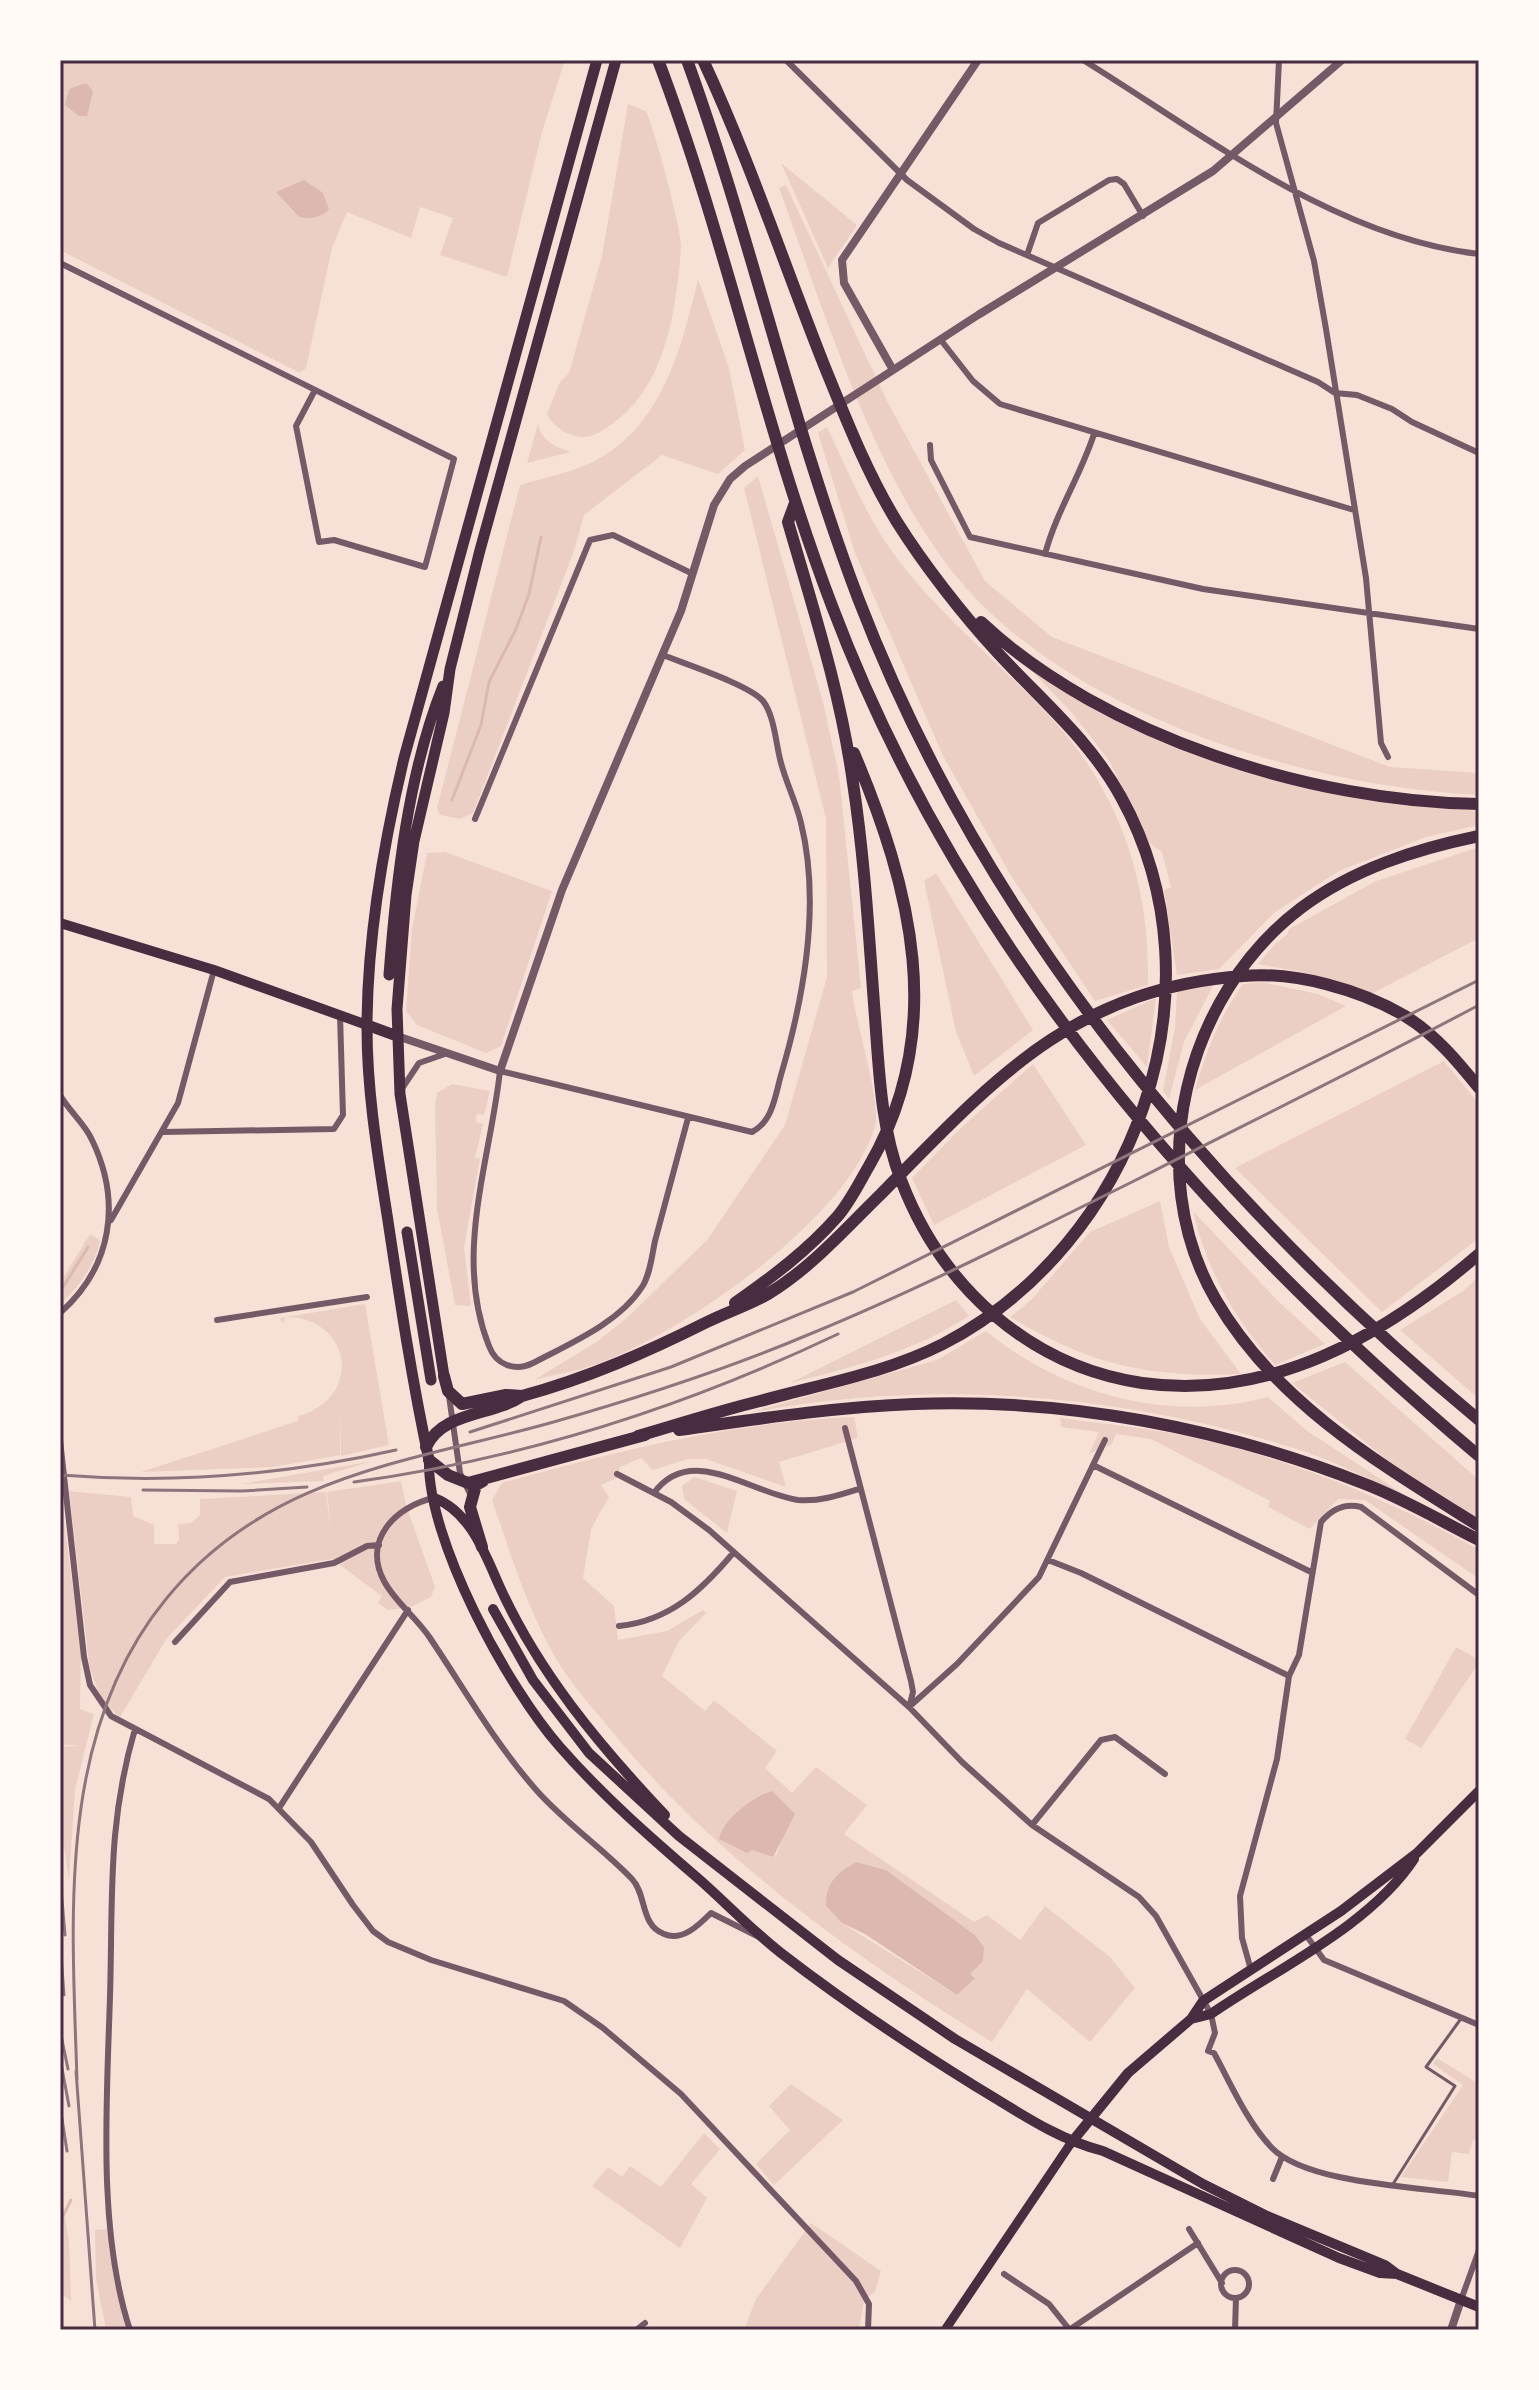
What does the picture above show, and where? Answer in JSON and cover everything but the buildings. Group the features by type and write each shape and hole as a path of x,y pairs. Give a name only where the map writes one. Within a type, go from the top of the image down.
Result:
{"highway":[{"path":"597,60 397,786 374,920 367,1025 375,1135 407,1350 429,1460 462,1482 490,1478 889,1366 940,1345 1002,1305 1057,1256 1084,1223 1131,1144 1149,1100 1165,1013 1163,934 1147,859 1111,779 1080,735 997,652 898,523 847,422 703,60"},
{"path":"437,1378 400,1094 397,1036 406,895 414,841 444,713 450,669 546,301 616,60"},
{"path":"687,60 857,596 909,719 954,808 1009,899 1075,996 1174,1120 1233,1188 1342,1298 1479,1420"},
{"path":"659,62 707,201 795,503 837,620 889,743 984,913 1051,1009 1148,1134 1196,1189 1319,1314 1479,1456"},
{"path":"795,503 788,522 830,666 844,731 859,830 885,1120 900,1179 931,1243 951,1273 1011,1329 1044,1351 1126,1380 1201,1387 1271,1377 1312,1362 1416,1304 1479,1254"},
{"path":"945,586 990,630 1040,668 1122,715 1166,735 1220,756 1312,782 1370,794 1479,804"},
{"path":"389,975 393,916 418,775 433,711 450,669"},
{"path":"710,1320 792,1262 838,1216 880,1149 899,1101 907,1070 914,1034 915,988 910,927 877,811 844,731"},
{"path":"1479,836 1427,848 1345,880 1300,909 1273,934 1226,992 1195,1057 1181,1119 1181,1189 1192,1244 1217,1302 1269,1372 1315,1416 1377,1461 1479,1526"},
{"path":"426,1447 438,1429 452,1422 509,1405 522,1396 641,1356 768,1294 826,1250 929,1144 1030,1054 1074,1023 1129,997 1224,977 1260,974 1315,981 1405,1016 1437,1041 1479,1088"},
{"path":"367,1025 397,1036"},
{"path":"407,1232 437,1378 462,1404 506,1395 522,1396"},
{"path":"638,1436 858,1407 970,1404 1071,1412 1141,1421 1260,1447 1368,1485 1479,1540"},
{"path":"482,1547 472,1515 471,1496 476,1485 490,1478"}],"main road":[{"path":"60,923 214,970 367,1025"},
{"path":"429,1460 434,1498 472,1606 497,1656 558,1745 635,1824 766,1939 907,2042 1071,2143 1103,2151 1339,2258 1380,2273 1397,2274"},
{"path":"434,1498 459,1513 482,1547 524,1639 545,1672 649,1798 706,1856"},
{"path":"493,1609 533,1680 589,1753 679,1836 838,1960 922,2019 1229,2198 1385,2265 1397,2274 1479,2307"},
{"path":"945,2330 1071,2143 1128,2073 1191,2019 1203,2001 1306,1935 1417,1853 1479,1791"},
{"path":"1191,2019 1211,2014 1313,1948 1402,1877 1417,1853"}],"street":[{"path":"786,60 900,174 964,222 1027,255 1173,316 1318,382 1335,393 1357,395 1392,409 1412,422 1479,453"},
{"path":"893,370 844,283 841,271 847,251 978,60"},
{"path":"1083,60 1294,190 1377,228 1427,244 1479,254"},
{"path":"1279,60 1277,116 1314,261 1366,578 1381,743 1388,757"},
{"path":"688,1118 643,1286 624,1309 571,1343 528,1366 506,1365 490,1350 481,1325 472,1259 474,1226 500,1071 562,890 663,655 714,505 730,479 940,339 1213,171 1342,60"},
{"path":"1027,255 1038,223 1109,180 1117,179 1124,184 1143,216"},
{"path":"60,263 454,459 425,567 334,540 319,542 296,426 315,390"},
{"path":"940,339 973,381 1000,404 1354,510"},
{"path":"1045,554 1055,517 1082,470 1094,434"},
{"path":"930,445 931,460 967,534 1203,589 1479,629"},
{"path":"475,819 590,540 613,535 693,574"},
{"path":"397,1036 500,1071 688,1118 752,1132 762,1127 770,1114 791,1040 803,979 808,913 801,822 785,781 763,701 738,686 663,655"},
{"path":"60,1313 97,1266 111,1220 178,1103 214,970"},
{"path":"163,1132 334,1129 343,1115 340,1015"},
{"path":"400,1094 419,1063 448,1053"},
{"path":"60,1095 92,1138 110,1189 111,1220"},
{"path":"217,1320 367,1297"},
{"path":"448,1391 462,1482 471,1496"},
{"path":"845,1428 911,1681 913,1692 909,1707"},
{"path":"60,1440 90,1685 111,1716 237,1780 279,1808 311,1842 373,1931 388,1942 431,1960 564,2001 625,2047 681,2094 856,2281 869,2304 868,2330"},
{"path":"909,1707 957,1664 1039,1577 1105,1440"},
{"path":"1093,1465 1311,1572"},
{"path":"654,1493 669,1477 697,1469 797,1500 832,1497 859,1489"},
{"path":"617,1474 654,1493 709,1530 909,1707 962,1762 1032,1825 1148,1906 1211,2014 1215,2033 1208,2051 1214,2053 1260,2132 1282,2157 1321,2173 1479,2196"},
{"path":"434,1498 408,1505 384,1529 379,1545 382,1578 429,1636 509,1757 577,1832 636,1884 648,1919 657,1930 669,1936 684,1934 711,1913 766,1939"},
{"path":"1251,1970 1242,1938 1240,1896 1277,1759 1289,1676 1299,1655 1321,1522 1334,1510 1353,1505 1368,1511 1479,1595"},
{"path":"175,1642 230,1582 341,1561 367,1546 379,1545"},
{"path":"619,1626 644,1622 678,1607 699,1591 734,1552"},
{"path":"1048,1560 1081,1573 1289,1676"},
{"path":"279,1808 408,1610"},
{"path":"130,2330 108,2227 105,2143 113,1829 123,1770 135,1729"},
{"path":"1032,1825 1101,1740 1108,1737 1115,1737 1165,1774"},
{"path":"1306,1935 1324,1960 1479,2025"},
{"path":"1273,2179 1282,2157"},
{"path":"1189,2229 1222,2283 1224,2292 1236,2298"},
{"path":"1004,2274 1049,2304 1069,2330 1198,2243"},
{"path":"1451,2330 1479,2250"},
{"path":"1222,2283 1232,2271 1245,2275 1248,2288 1236,2298 1235,2330"},
{"path":"636,2330 645,2323"}],"lane":[{"path":"1393,2184 1455,2086 1426,2067 1461,2018"}],"shaded area":[{"path":"60,60 565,60 542,132 507,277 440,255 453,218 420,207 411,238 347,212 332,248 306,368 300,373 60,250"},
{"path":"83,84 93,91 87,116 79,116 65,105 69,89"},
{"path":"628,104 646,111 672,201 681,246 676,294 665,344 645,389 631,408 613,423 594,435 581,437 561,430 547,414 560,382 569,373 602,256"},
{"path":"781,163 857,225 828,268"},
{"path":"304,180 323,193 329,209 323,214 311,218 299,217 276,192"},
{"path":"786,185 887,401 985,581 1052,637 1390,767 1479,773 1479,795 1409,789 1335,776 1259,756 1184,730 1113,698 1047,658 989,612 942,558 915,517 869,427 779,188"},
{"path":"698,279 729,368 745,450 718,474 662,455 584,515 574,551 473,813 460,819 440,815 437,808 520,485 591,463 615,448 635,429 652,408 665,384 684,333"},
{"path":"538,424 546,439 571,452 527,463"},
{"path":"827,427 868,513 899,561 955,624 1055,722 1098,781 1127,844 1137,878 1144,913 1148,985 1095,1001 1010,874 943,756 855,553 818,433"},
{"path":"758,476 823,702 839,775 861,988 852,991 872,1082 875,1127 859,1162 833,1198 800,1233 761,1266 679,1323 640,1345 605,1361 534,1380 598,1341 629,1316 708,1239 785,1125 827,977 826,819 744,488"},
{"path":"1029,668 1181,748 1414,806 1479,811 1479,825 1426,837 1339,871 1275,912 1219,969 1177,975 1164,890 1171,887 1162,852 1148,842 1110,762 1073,714"},
{"path":"1479,847 1479,938 1369,995 1297,971 1258,964 1287,935 1289,929 1376,881"},
{"path":"445,852 552,891 501,1046 486,1053 417,1025 406,1011 412,929 427,853"},
{"path":"936,873 1033,1030 974,1076 956,1032 924,881"},
{"path":"1262,982 1318,994 1346,1006 1195,1090 1214,1034 1235,996 1243,984"},
{"path":"1213,986 1184,1042 1169,1099 1163,1091 1175,1027 1177,991"},
{"path":"1156,998 1147,1067 1107,1020"},
{"path":"1444,1061 1479,1104 1479,1238 1382,1312 1235,1168"},
{"path":"1033,1064 1086,1145 934,1225 912,1178 963,1126"},
{"path":"452,1084 490,1091 484,1115 477,1114 476,1122 483,1124 475,1158 480,1158 464,1248 471,1306 455,1305 437,1209 435,1104 437,1093"},
{"path":"1160,1201 1169,1247 1200,1319 1241,1374 1177,1374 1121,1365 1067,1347 1010,1317 1031,1300 1090,1232"},
{"path":"1193,1211 1278,1301 1325,1344 1275,1365 1224,1294 1206,1254"},
{"path":"90,1234 100,1240 98,1249 79,1284 60,1305 60,1283"},
{"path":"1479,1276 1479,1399 1400,1330 1463,1291"},
{"path":"956,1300 969,1316 948,1329 905,1349 790,1383"},
{"path":"365,1304 389,1445 341,1456 341,1410 340,1455 274,1467 141,1472 298,1421 298,1416 319,1407 333,1393 340,1377 341,1360 336,1344 325,1330 308,1321 286,1317"},
{"path":"986,1331 1049,1372 1120,1398 1194,1407 1268,1397 1306,1430 1406,1496 1306,1452 1169,1416 1099,1405 1029,1397 959,1394 818,1402 748,1413 937,1360"},
{"path":"1345,1362 1479,1480 1479,1519 1402,1472 1292,1383"},
{"path":"854,1417 858,1438 779,1462 786,1487 706,1459 688,1459 653,1470 641,1458 620,1467 617,1478 601,1485 609,1497 591,1529 583,1578 614,1606 618,1640 667,1631 703,1610 706,1613 679,1641 662,1676 705,1711 714,1700 777,1751 765,1768 792,1793 816,1767 867,1805 844,1834 974,1922 987,1915 1020,1940 1045,1906 1110,1957 1135,1988 1090,2042 1027,1989 992,2042 837,1939 739,1861 650,1775 567,1676 536,1620 492,1500 502,1483 589,1459 677,1440 809,1420","holes":["747,1805 792,1820 786,1826 777,1854 773,1857 721,1832","856,1862 886,1870 975,1935 984,1947 970,1974 975,1977 957,1995 842,1923 826,1906"]},
{"path":"1060,1418 1216,1443 1332,1480 1407,1512 1479,1550 1479,1579 1365,1500 1338,1499 1310,1529 1268,1507 1270,1501 1151,1439 1116,1434 1112,1444 1089,1454 1099,1432 1061,1427"},
{"path":"373,1461 323,1476 324,1481 241,1484"},
{"path":"694,1477 737,1491 727,1533 684,1499 682,1486"},
{"path":"401,1481 406,1505 435,1587 431,1597 411,1607 388,1610 378,1603 382,1596 332,1559 225,1577 167,1638 120,1717 108,1706 96,1686 89,1663 69,1491 131,1497 133,1516 154,1525 154,1544 176,1544 179,1540 178,1524 191,1523 200,1515 200,1499 326,1492 332,1542 327,1492"},
{"path":"60,1490 81,1652 80,1709 94,1714 75,1790 69,1881 60,1820 60,1747 81,1745 60,1745"},
{"path":"1456,1647 1479,1660 1479,1663 1421,1748 1405,1739"},
{"path":"772,1791 795,1814 773,1857 752,1850 747,1853 719,1839 726,1824 740,1810"},
{"path":"856,1862 886,1870 975,1935 984,1947 983,1961 970,1974 975,1978 957,1995 865,1934 842,1923 826,1906 828,1891 834,1880"},
{"path":"1437,2058 1479,2084 1479,2139 1473,2140 1469,2154 1452,2152 1448,2182 1401,2177 1463,2085 1433,2064"},
{"path":"791,2084 843,2120 774,2185 756,2164 790,2130 769,2106"},
{"path":"704,2133 720,2149 691,2184 707,2198 680,2248 592,2186 608,2167 622,2177 630,2166 661,2187"},
{"path":"60,2187 69,2241 71,2301 60,2293"},
{"path":"811,2223 881,2271 875,2292 864,2299 859,2330 744,2330 756,2299"},
{"path":"107,2229 112,2236 128,2330 106,2330 96,2279 95,2230"}],"waterway":[{"path":"452,800 481,725 489,682 516,629 529,594 541,537"},
{"path":"60,1292 88,1247"},
{"path":"62,2218 71,2200"}],"railway":[{"path":"470,1432 671,1367 853,1292 1479,980"},
{"path":"77,2080 74,1892 78,1829 88,1767 105,1708 130,1651 166,1599 206,1557 248,1525 294,1499 342,1480 649,1393 746,1360 852,1316 1057,1220 1479,1005"},
{"path":"354,1482 479,1459 602,1427 721,1385 838,1334"},
{"path":"60,1475 102,1478 229,1475 313,1466 396,1450"},
{"path":"143,1490 242,1491 307,1487"},
{"path":"60,1877 65,1935"},
{"path":"60,1941 64,1995"},
{"path":"60,2030 68,2069"},
{"path":"60,2058 69,2106"},
{"path":"76,2071 95,2330"},
{"path":"60,2106 67,2151"}]}
